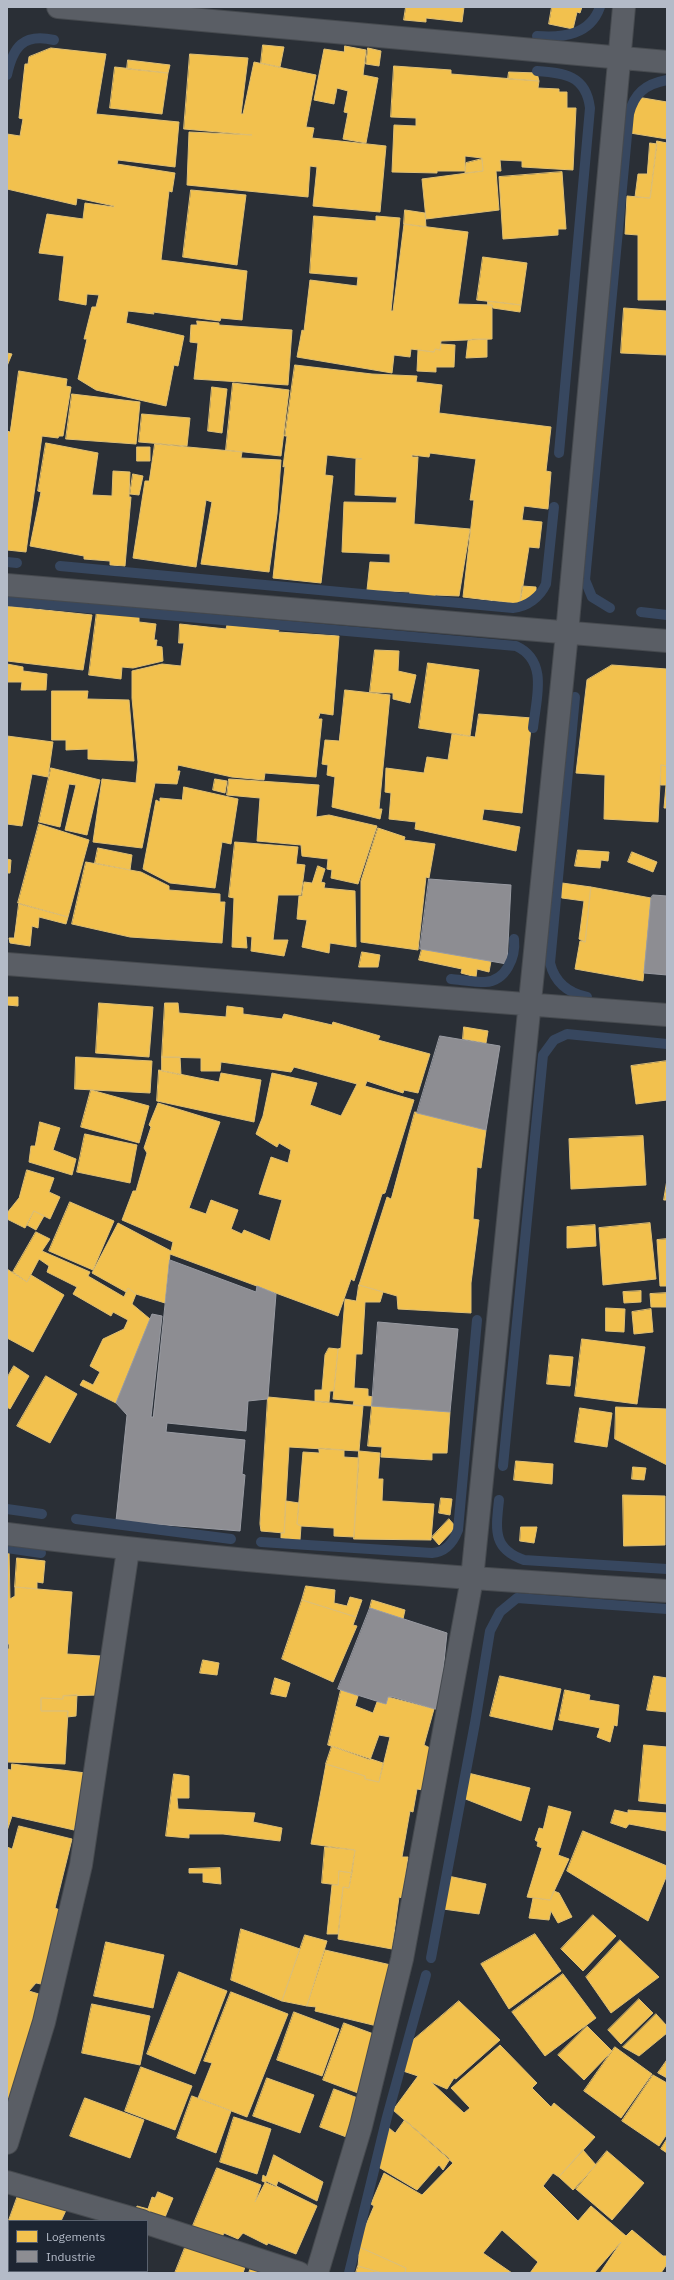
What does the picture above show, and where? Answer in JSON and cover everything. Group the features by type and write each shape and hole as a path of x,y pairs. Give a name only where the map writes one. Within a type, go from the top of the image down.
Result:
{"street":[{"path":"58,7 667,62"},
{"path":"317,2273 361,2126 402,1959 472,1579 567,633 624,7"},
{"path":"7,585 667,641"},
{"path":"7,964 667,1015"},
{"path":"7,1534 128,1550 472,1579 667,1591"},
{"path":"7,2143 44,2022 81,1865 128,1550"},
{"path":"7,2182 139,2220"},
{"path":"148,2223 299,2273"}],"building: Logements":[{"path":"406,7 464,7 462,22 426,18 426,22 404,20"},
{"path":"552,7 582,7 580,13 577,12 573,29 549,24"},
{"path":"263,45 284,47 280,67 261,63"},
{"path":"345,46 366,50 363,75 378,78 366,143 343,139 348,113 344,112 348,91 337,88 334,104 314,100 324,49 344,52"},
{"path":"51,48 106,54 96,114 179,122 175,167 118,160 117,164 175,173 172,192 169,191 161,260 247,271 242,320 221,318 220,321 153,312 154,314 128,311 126,323 184,336 178,366 174,365 166,406 96,390 78,379 87,339 84,339 92,307 96,307 99,295 87,294 86,305 59,300 64,256 39,253 47,214 83,219 85,203 114,206 77,198 76,205 7,189 7,134 20,136 23,119 19,118 25,64 28,64 29,57"},
{"path":"368,48 381,51 379,66 366,64"},
{"path":"190,54 248,58 241,114 243,114 254,62 316,75 306,127 314,128 312,138 386,146 380,212 313,206 317,167 310,166 308,197 187,185 189,132 252,135 184,129"},
{"path":"128,60 170,65 168,73 127,69"},
{"path":"394,66 451,70 451,74 539,81 538,88 559,89 559,92 567,92 567,108 576,108 573,170 522,167 522,161 500,160 501,171 496,171 499,210 426,219 422,179 483,171 482,158 465,156 465,171 437,171 437,173 392,172 394,125 416,126 416,118 391,117"},
{"path":"115,67 168,73 162,114 110,108"},
{"path":"509,72 537,73 539,81 508,79"},
{"path":"637,97 667,102 667,139 630,133"},
{"path":"657,141 667,143 667,300 638,300 638,235 625,234 627,196 650,198"},
{"path":"650,143 657,144 650,198 635,197 638,174 647,174"},
{"path":"482,159 483,171 465,173 466,163"},
{"path":"562,172 566,229 558,229 558,235 503,239 499,177"},
{"path":"191,190 246,195 237,265 183,257"},
{"path":"405,210 425,213 426,227 404,224"},
{"path":"314,216 376,221 376,216 400,218 391,311 393,311 404,224 468,232 458,304 492,305 492,339 441,341 440,350 435,349 434,352 411,349 410,357 394,355 392,373 297,357 302,330 304,331 310,280 357,286 358,277 310,273"},
{"path":"483,257 527,263 521,305 477,300"},
{"path":"488,301 521,305 520,312 493,308 492,305 488,305"},
{"path":"624,308 667,311 667,355 621,353"},
{"path":"197,321 219,323 219,325 292,330 288,385 194,379 198,343 190,342 191,325 197,325"},
{"path":"473,339 487,339 487,357 466,358 468,341"},
{"path":"441,344 455,345 454,367 436,367 436,372 417,371 418,350 434,352 435,349 440,350"},
{"path":"7,353 12,354 7,366"},
{"path":"295,365 372,374 417,376 416,382 442,385 439,413 551,427 546,471 551,472 548,509 524,506 522,520 542,522 539,548 529,547 520,604 463,597 474,500 470,500 476,459 430,453 429,457 412,455 412,457 418,457 414,524 470,529 459,596 435,595 435,598 409,596 410,592 367,590 370,562 390,563 390,554 342,552 344,502 396,503 397,497 355,495 356,459 362,459 327,455 325,475 333,476 321,583 273,578 285,466 283,467 287,436 285,436"},
{"path":"19,371 67,379 66,386 71,387 63,436 59,436 58,438 42,436 26,552 7,550 7,431 10,432"},
{"path":"233,383 289,390 281,456 226,450"},
{"path":"212,387 227,389 222,433 208,431"},
{"path":"72,394 140,402 136,444 66,439"},
{"path":"142,414 190,418 187,446 139,442"},
{"path":"46,443 98,453 92,495 112,496 113,471 130,472 129,497 131,497 125,566 110,565 110,561 84,559 84,556 30,546 41,492 38,491"},
{"path":"155,444 242,452 241,458 281,460 277,514 269,572 201,564 212,502 206,500 196,567 133,558 145,481 149,481"},
{"path":"137,447 150,447 150,461 137,461"},
{"path":"133,474 143,476 139,495 130,494"},
{"path":"522,586 536,587 536,592 520,604"},
{"path":"7,606 92,615 83,670 7,661"},
{"path":"97,611 139,616 139,622 156,624 154,640 157,640 156,646 162,647 163,661 133,668 122,667 121,679 89,675"},
{"path":"180,624 226,629 227,625 279,630 278,632 339,636 333,715 320,713 318,719 322,719 316,777 265,773 264,780 232,777 178,765 177,771 180,771 177,784 155,783 142,848 93,842 102,779 136,783 138,762 132,698 132,671 162,664 181,666 184,643 179,643"},
{"path":"375,650 399,651 398,671 416,675 410,703 393,699 393,693 370,692"},
{"path":"428,663 479,670 470,736 419,728"},
{"path":"7,664 23,667 23,671 47,674 46,690 21,690 22,682 7,682"},
{"path":"612,665 667,669 667,766 661,765 658,822 604,819 605,775 576,773 587,680"},
{"path":"345,690 390,695 379,809 382,809 380,819 332,807 335,777 327,775 328,765 322,764 325,740 339,741"},
{"path":"52,691 88,691 87,699 129,700 134,761 88,759 88,749 66,750 66,740 52,740"},
{"path":"479,714 532,718 522,813 484,809 482,820 520,827 516,851 415,829 416,822 389,819 391,793 385,792 386,768 424,773 427,757 448,760 452,734 475,737"},
{"path":"7,736 53,742 48,777 32,774 22,826 7,824"},
{"path":"661,765 667,766 667,808 664,808 666,785 661,785"},
{"path":"51,768 100,780 87,835 65,830 76,785 69,784 60,827 39,822"},
{"path":"215,779 227,781 225,793 213,790"},
{"path":"229,779 319,785 316,817 329,815 377,826 358,884 331,878 332,870 327,869 328,859 302,856 301,845 257,841 260,798 227,795"},
{"path":"184,787 238,799 231,844 222,842 215,888 170,883 143,869 156,800 160,802 160,798 182,800"},
{"path":"39,824 89,840 68,917 18,903"},
{"path":"378,828 405,837 404,840 435,844 429,878 426,877 418,950 361,942 361,881"},
{"path":"235,842 298,847 296,864 305,865 301,895 278,895 273,940 288,940 284,956 251,951 252,937 246,936 247,948 232,947 234,898 229,897"},
{"path":"98,848 132,855 130,870 95,863"},
{"path":"578,850 609,852 608,861 601,860 600,868 575,866"},
{"path":"632,852 657,862 653,872 628,862"},
{"path":"7,859 11,860 10,873 7,873"},
{"path":"86,862 141,872 169,886 169,890 220,894 220,902 225,902 222,943 130,937 72,924"},
{"path":"318,866 325,869 321,882 325,883 324,888 355,891 356,947 330,943 329,953 302,947 307,920 297,919 299,896 302,896 304,882 312,883"},
{"path":"562,883 591,887 585,942 579,939 584,901 562,898"},
{"path":"591,887 651,898 643,981 575,969 580,941 585,942"},
{"path":"19,904 68,917 66,924 39,917 38,928 32,926 30,946 10,943 9,938 14,938"},
{"path":"422,949 491,961 489,972 477,969 476,977 461,973 462,969 419,960"},
{"path":"362,952 380,955 378,967 359,967"},
{"path":"7,997 18,997 18,1006 7,1005"},
{"path":"99,1003 153,1007 149,1057 96,1053"},
{"path":"165,1003 178,1003 179,1013 226,1017 227,1006 243,1008 243,1014 282,1019 284,1014 332,1025 333,1022 380,1036 378,1040 430,1054 418,1093 404,1090 403,1093 367,1081 365,1086 414,1100 385,1193 382,1194 354,1281 351,1279 338,1316 170,1254 165,1303 136,1294 128,1288 126,1292 92,1273 118,1223 171,1251 173,1242 122,1220 133,1191 136,1191 147,1153 144,1148 151,1127 149,1125 158,1103 220,1122 189,1208 206,1214 211,1200 238,1210 231,1229 242,1234 244,1230 270,1241 282,1200 259,1194 271,1157 288,1163 291,1150 279,1143 277,1147 256,1134 263,1116 272,1073 317,1083 310,1105 341,1116 357,1084 294,1067 291,1072 221,1062 220,1071 201,1071 201,1058 162,1057"},
{"path":"464,1027 488,1031 486,1043 463,1039"},
{"path":"76,1057 152,1061 150,1093 75,1089"},
{"path":"162,1057 180,1057 181,1075 162,1071"},
{"path":"667,1061 667,1100 636,1104 631,1066"},
{"path":"159,1070 219,1082 221,1073 261,1080 254,1122 157,1101"},
{"path":"91,1090 149,1106 139,1143 81,1127"},
{"path":"415,1112 486,1130 481,1168 477,1167 473,1219 479,1220 471,1283 471,1313 398,1309 397,1296 359,1285 387,1197 391,1199"},
{"path":"40,1122 60,1128 53,1150 76,1159 72,1175 29,1162 31,1146 35,1146"},
{"path":"85,1134 137,1145 130,1183 77,1172"},
{"path":"643,1136 646,1185 571,1189 569,1139"},
{"path":"27,1170 54,1178 49,1192 60,1197 50,1219 34,1211 25,1228 7,1219 7,1213 19,1198"},
{"path":"667,1180 667,1200 664,1200"},
{"path":"70,1202 114,1221 93,1270 49,1251"},
{"path":"34,1211 44,1216 36,1230 27,1225"},
{"path":"650,1223 656,1279 603,1285 599,1228"},
{"path":"595,1225 596,1246 567,1248 567,1227"},
{"path":"36,1232 50,1239 42,1251 90,1272 88,1276 124,1297 128,1288 136,1294 132,1304 150,1319 116,1403 80,1385 83,1380 93,1385 100,1372 90,1366 103,1339 124,1329 128,1320 113,1312 111,1316 73,1294 77,1287 47,1272 49,1266 39,1259 27,1282 13,1272"},
{"path":"667,1239 667,1286 660,1286 657,1240"},
{"path":"7,1269 27,1282 31,1275 64,1295 33,1352 7,1338"},
{"path":"359,1285 383,1292 380,1302 365,1302 362,1354 356,1354 354,1388 368,1389 368,1396 373,1397 372,1406 353,1405 354,1401 333,1399 338,1349 341,1348 345,1299 356,1301"},
{"path":"641,1291 641,1302 624,1303 623,1292"},
{"path":"667,1293 667,1307 651,1307 650,1294"},
{"path":"606,1308 625,1309 624,1332 606,1331"},
{"path":"651,1309 653,1332 634,1334 632,1312"},
{"path":"582,1339 645,1347 637,1404 575,1396"},
{"path":"329,1348 338,1349 334,1391 330,1391 329,1402 315,1401 315,1390 322,1390 325,1355"},
{"path":"550,1355 573,1357 570,1386 547,1384"},
{"path":"14,1366 29,1376 10,1409 7,1407 7,1378"},
{"path":"46,1376 77,1394 50,1443 17,1426"},
{"path":"268,1397 363,1406 359,1451 289,1447 284,1533 261,1531 260,1524"},
{"path":"372,1406 450,1412 447,1453 432,1453 432,1460 381,1457 382,1447 368,1446"},
{"path":"616,1407 667,1409 667,1465 615,1439"},
{"path":"580,1408 612,1413 607,1447 575,1442"},
{"path":"319,1448 344,1450 344,1457 359,1458 354,1537 334,1536 334,1528 301,1526 297,1524 303,1452 319,1453"},
{"path":"359,1451 380,1453 378,1479 383,1479 382,1501 434,1504 431,1540 354,1539"},
{"path":"516,1461 553,1464 552,1484 514,1480"},
{"path":"633,1467 646,1468 644,1480 632,1479"},
{"path":"623,1495 665,1496 665,1545 624,1546"},
{"path":"441,1498 452,1499 450,1515 439,1513"},
{"path":"286,1501 299,1503 297,1524 301,1526 300,1540 281,1538 281,1533 284,1533"},
{"path":"449,1519 456,1527 439,1545 432,1537"},
{"path":"521,1527 537,1527 534,1543 520,1541"},
{"path":"7,1550 9,1550 10,1599 15,1596 15,1587 72,1592 67,1654 101,1656 99,1695 63,1696 63,1699 41,1698 41,1711 68,1711 65,1764 7,1762 7,1649 9,1649 9,1644 7,1644"},
{"path":"17,1558 45,1561 43,1583 37,1582 37,1589 15,1587"},
{"path":"306,1586 335,1590 334,1603 347,1606 350,1597 362,1600 356,1617 302,1600"},
{"path":"302,1600 356,1617 353,1625 357,1626 333,1682 282,1659"},
{"path":"372,1600 405,1610 403,1619 370,1608"},
{"path":"203,1660 219,1663 217,1675 200,1673"},
{"path":"500,1676 561,1689 552,1730 490,1716"},
{"path":"654,1676 667,1678 667,1712 647,1710"},
{"path":"275,1678 290,1683 286,1697 271,1694"},
{"path":"341,1690 358,1696 355,1706 373,1713 377,1702 386,1704 388,1697 434,1709 424,1745 430,1748 423,1790 417,1789 413,1812 410,1811 402,1857 408,1857 402,1898 399,1897 392,1949 338,1939 343,1887 349,1888 355,1850 311,1844 326,1764 365,1776 365,1779 379,1782 390,1737 379,1735 370,1760 328,1745"},
{"path":"565,1690 590,1695 589,1700 619,1705 617,1726 614,1725 610,1742 597,1737 600,1728 559,1720"},
{"path":"77,1695 76,1716 67,1717 68,1711 41,1711 41,1698 63,1699 63,1696"},
{"path":"644,1745 667,1747 667,1804 639,1801"},
{"path":"332,1746 383,1763 379,1782 365,1779 365,1776 326,1764"},
{"path":"12,1764 86,1773 74,1830 12,1816 7,1831 7,1769 11,1770"},
{"path":"468,1773 530,1788 521,1821 463,1798"},
{"path":"174,1774 189,1776 189,1798 177,1798 178,1809 255,1813 253,1822 282,1828 280,1841 223,1834 189,1834 189,1838 166,1836"},
{"path":"549,1806 571,1812 558,1855 569,1859 550,1900 527,1897 542,1848 537,1846 538,1842 535,1840 539,1828 543,1829"},
{"path":"615,1810 628,1813 628,1810 667,1813 666,1831 629,1824 626,1828 611,1823"},
{"path":"19,1826 72,1839 55,1908 62,1911 50,1958 41,1984 36,1983 29,1991 42,1995 7,2105 7,1847 12,1849"},
{"path":"583,1831 667,1866 667,1875 648,1921 567,1871"},
{"path":"325,1847 355,1850 352,1873 339,1871 338,1885 322,1883"},
{"path":"220,1868 221,1884 203,1882 203,1873 189,1873 189,1869"},
{"path":"339,1871 352,1873 349,1888 343,1887 338,1934 327,1934 332,1885 338,1885"},
{"path":"448,1876 486,1884 479,1914 443,1909"},
{"path":"554,1891 559,1893 572,1917 558,1923 551,1911 549,1920 529,1918 533,1898 550,1900"},
{"path":"593,1915 616,1936 583,1971 561,1949"},
{"path":"241,1929 300,1949 282,2001 231,1980"},
{"path":"535,1934 561,1971 509,2009 481,1964"},
{"path":"305,1935 327,1941 307,2006 282,2001"},
{"path":"620,1940 659,1977 611,2013 586,1977"},
{"path":"106,1942 164,1955 153,2008 94,1996"},
{"path":"325,1950 391,1965 377,2026 315,2011 316,2007 307,2006"},
{"path":"179,1972 227,1991 195,2074 147,2054"},
{"path":"563,1974 596,2018 545,2056 512,2012"},
{"path":"231,1992 288,2014 247,2117 198,2098 212,2063 204,2061"},
{"path":"639,1999 653,2013 621,2044 608,2030"},
{"path":"459,2001 500,2040 456,2079 454,2078 447,2089 431,2082 464,2113 470,2108 451,2088 500,2045 537,2083 532,2088 551,2107 554,2103 595,2137 559,2177 553,2173 543,2186 578,2221 591,2206 626,2236 632,2230 663,2256 667,2256 667,2264 661,2273 600,2273 621,2242 594,2273 530,2273 538,2262 502,2230 483,2253 512,2273 405,2273 406,2268 357,2246 374,2206 371,2204 384,2173 422,2195 453,2163 393,2110 418,2076 403,2071 412,2041"},
{"path":"92,2004 150,2016 140,2065 82,2053"},
{"path":"294,2012 339,2029 322,2076 277,2060"},
{"path":"656,2014 667,2026 667,2033 639,2056 623,2047"},
{"path":"344,2023 379,2036 358,2093 323,2080"},
{"path":"587,2026 612,2051 584,2080 558,2055"},
{"path":"615,2047 652,2074 621,2118 584,2091"},
{"path":"667,2060 667,2078 658,2073"},
{"path":"141,2067 192,2086 175,2130 125,2111"},
{"path":"653,2075 667,2083 667,2134 659,2146 622,2121"},
{"path":"267,2078 314,2095 300,2133 253,2116"},
{"path":"334,2089 363,2100 349,2138 320,2127"},
{"path":"192,2096 231,2111 216,2153 177,2138"},
{"path":"85,2098 144,2120 130,2158 70,2136"},
{"path":"234,2117 271,2129 257,2174 220,2162"},
{"path":"405,2120 450,2159 443,2170 439,2165 417,2190 375,2165 389,2128 395,2133"},
{"path":"667,2139 667,2153 661,2149"},
{"path":"583,2150 596,2165 573,2190 559,2177"},
{"path":"607,2151 644,2183 612,2220 576,2189"},
{"path":"274,2155 323,2182 317,2201 278,2181 276,2187 262,2181 263,2175 266,2177"},
{"path":"217,2168 261,2185 255,2202 266,2181 317,2206 296,2254 268,2243 267,2245 243,2233 238,2239 224,2233 221,2239 192,2228"},
{"path":"21,2187 68,2206 61,2220 9,2220"},
{"path":"158,2192 173,2198 163,2222 135,2212 137,2206 148,2209 152,2197 155,2198"},
{"path":"8,2222 8,2248 7,2248"},
{"path":"188,2240 247,2261 243,2273 175,2273"},
{"path":"357,2246 406,2268 405,2273 382,2273 358,2266 359,2256 355,2255"},
{"path":"7,2259 8,2272 39,2273 7,2273"},
{"path":"252,2264 275,2273 249,2273"},
{"path":"358,2266 382,2273 356,2273"},
{"path":"45,2272 103,2272 103,2273"},
{"path":"104,2272 126,2272 126,2273"}],"building: Industrie":[{"path":"429,879 511,885 507,964 420,949"},
{"path":"653,895 667,896 667,975 644,973 651,898"},
{"path":"440,1036 500,1046 486,1130 417,1113"},
{"path":"170,1260 256,1292 257,1286 276,1294 268,1397 267,1399 248,1401 246,1431 167,1423 166,1432 245,1440 242,1474 245,1475 240,1531 116,1521 127,1415 116,1403 152,1314 162,1316 151,1417 153,1417"},
{"path":"378,1322 458,1329 450,1412 372,1406"},
{"path":"370,1608 447,1633 439,1710 393,1697 388,1697 386,1704 338,1689"}],"waterway":[{"path":"537,36 566,35 583,29 590,24 600,7"},
{"path":"7,75 9,65 16,50 21,44 34,39 43,38 54,40"},
{"path":"537,71 565,75 579,82 588,97 590,108 559,453"},
{"path":"610,608 592,597 585,580 629,114 634,101 642,91 652,84 667,80"},
{"path":"60,566 513,608 523,606 537,597 546,584 554,507"},
{"path":"7,562 17,563"},
{"path":"7,601 516,646 526,653 533,661 537,671 538,693 533,728"},
{"path":"641,612 667,615"},
{"path":"575,697 550,963 555,976 563,986 574,993 587,997"},
{"path":"451,979 485,982 492,981 499,977 504,973 511,960 514,939"},
{"path":"503,1466 543,1055 554,1040 567,1034 667,1044"},
{"path":"261,1542 432,1553 445,1549 451,1543 458,1530 477,1320"},
{"path":"499,1500 497,1520 498,1537 506,1550 524,1560 667,1569"},
{"path":"7,1509 42,1514"},
{"path":"76,1519 231,1539"},
{"path":"7,1548 41,1553"},
{"path":"431,1958 475,1723 490,1631 500,1612 517,1598 667,1609"},
{"path":"349,2273 387,2117 426,1975"}]}
